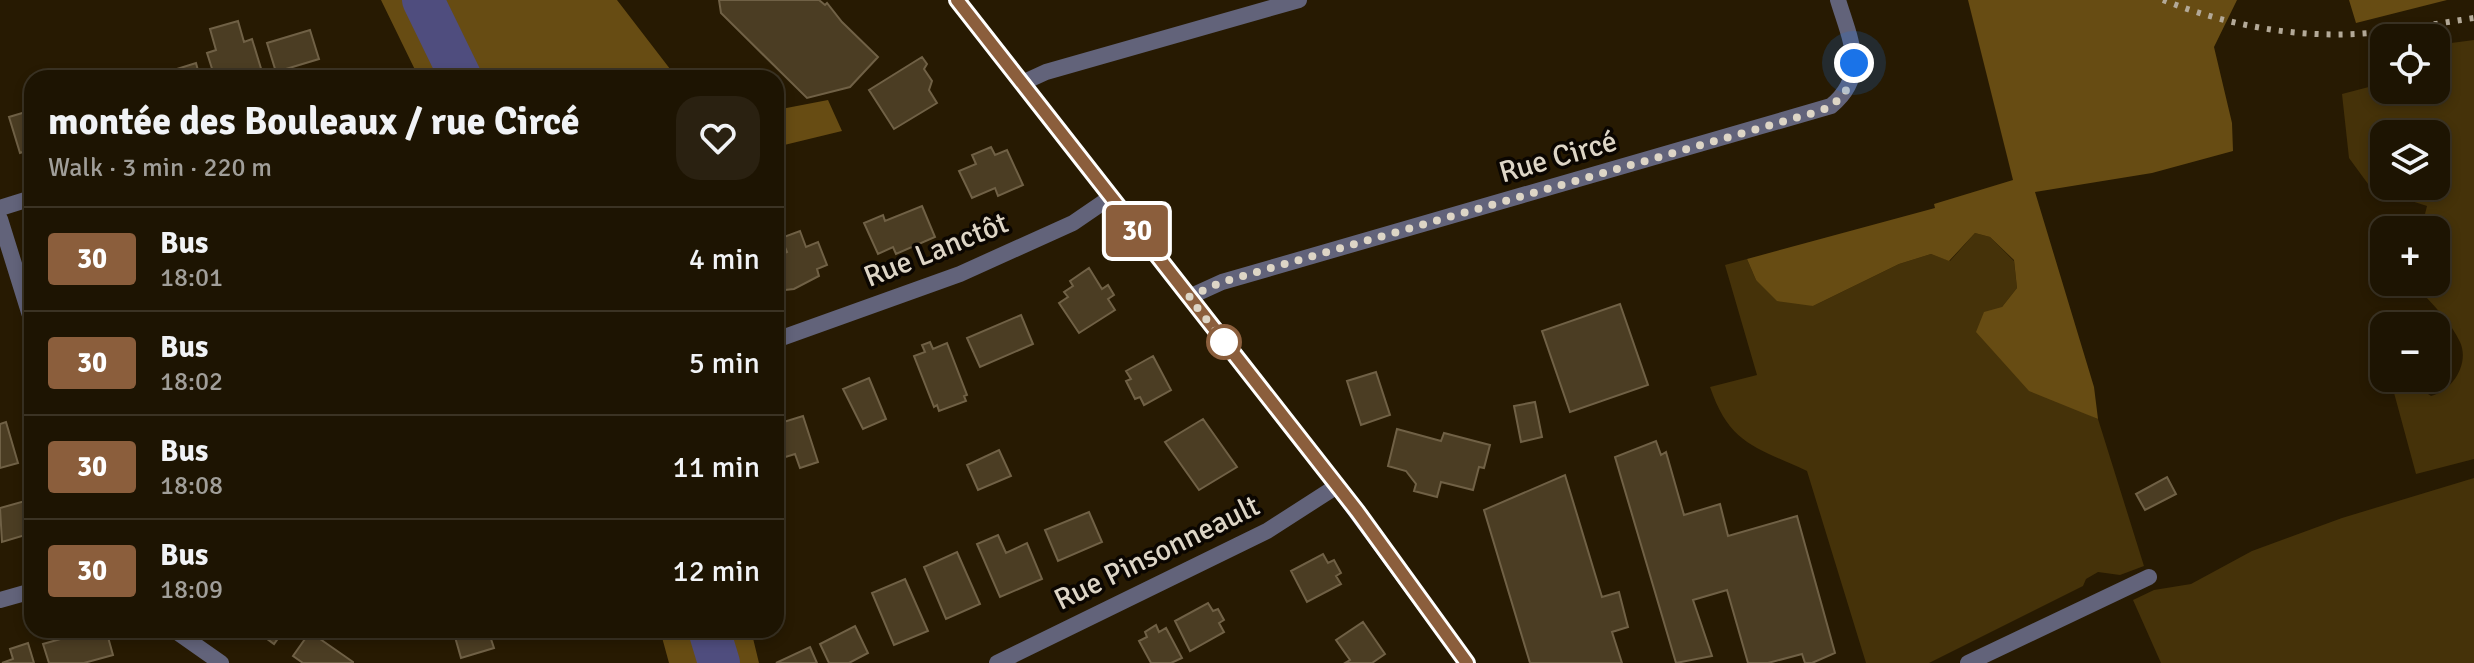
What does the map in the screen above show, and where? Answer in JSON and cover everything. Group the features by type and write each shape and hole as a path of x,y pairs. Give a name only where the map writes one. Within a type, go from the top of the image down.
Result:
{"street":[{"path":"957,0 1337,486 1467,663"},
{"path":"1022,83 1046,72 1299,0"},
{"name":"Rue Circé","path":"1189,297 1222,282 1831,106 1849,88 1854,63 1838,0"},
{"name":"Rue Lanctôt","path":"784,337 960,274 1073,223 1111,197"},
{"path":"0,208 24,200"},
{"path":"0,219 24,296"},
{"name":"Rue Pinsonneault","path":"997,663 1267,531 1337,486"},
{"path":"1968,663 2149,577"},
{"path":"0,600 24,593"},
{"path":"185,638 221,663"}],"shaded area":[{"path":"381,0 617,0 671,70 415,70"},
{"path":"1968,0 2237,0 2214,47 2232,123 2233,151 2152,173 2035,192 2094,387 2098,419 2029,391 1976,332 1984,312 2002,307 2017,288 2014,260 1990,237 1975,233 1949,261 1931,254 1899,264 1813,306 1777,301 1756,280 1747,259 1935,208 1934,204 2013,180"},
{"path":"2349,0 2447,0 2356,23"},
{"path":"2474,40 2474,459 2416,474 2394,392 2425,392 2431,396 2450,392 2450,385 2463,359 2460,342 2450,326 2450,312 2439,312 2426,297 2450,296 2450,216 2424,216 2427,206 2408,200 2450,200 2450,120 2370,120 2370,187 2349,158 2342,94 2370,87 2370,104 2450,104 2450,43"},
{"path":"828,100 842,131 784,145 784,108"},
{"path":"1975,233 1990,237 2014,261 2017,288 2002,307 2083,412 2098,419 2144,566 2120,575 2098,572 2086,579 2083,586 1929,663 1866,663 1807,471 1759,449 1736,433 1726,421 1710,387 1757,375 1725,265 1747,259 1756,280 1813,306 1899,264 1931,254 1950,261"},
{"path":"2474,478 2474,663 2161,663 2133,600 2154,590 2191,584 2252,551 2342,518"},
{"path":"662,638 753,638 759,663 669,663"}],"building":[{"path":"719,0 819,0 825,5 827,3 878,57 850,87 807,98 784,75 784,70 779,70 721,13"},
{"path":"238,21 244,42 252,39 261,70 212,70 207,53 216,50 210,29"},
{"path":"310,30 319,59 275,70 267,43"},
{"path":"922,57 927,64 924,69 932,81 929,90 937,103 894,129 869,90"},
{"path":"196,63 198,70 174,70"},
{"path":"24,112 24,152 20,153 9,117"},
{"path":"991,147 995,155 1007,150 1023,185 998,196 995,188 972,198 959,171 976,164 972,155"},
{"path":"922,206 935,237 896,254 893,247 878,254 864,223 883,215 885,221"},
{"path":"800,231 806,247 818,242 827,265 817,269 819,276 794,289 784,290 784,253 787,252 784,237"},
{"path":"1089,268 1102,289 1108,285 1114,295 1108,299 1115,310 1079,333 1059,303 1068,297 1064,292 1073,286 1070,281"},
{"path":"1620,304 1648,385 1570,412 1542,331"},
{"path":"1021,315 1033,344 980,367 967,338"},
{"path":"930,342 933,349 947,343 967,395 964,396 966,401 939,411 937,405 934,407 914,356 925,352 922,345"},
{"path":"1153,356 1171,390 1144,405 1140,397 1135,399 1126,381 1131,379 1126,371"},
{"path":"1376,372 1390,415 1361,425 1347,381"},
{"path":"869,378 886,419 863,429 843,389"},
{"path":"1535,402 1542,437 1521,442 1514,406"},
{"path":"803,416 818,462 800,468 795,454 784,457 784,422"},
{"path":"1203,419 1237,467 1199,490 1165,442"},
{"path":"6,422 18,463 0,468 0,424"},
{"path":"1397,429 1441,441 1444,433 1490,445 1484,468 1479,467 1473,490 1441,482 1437,497 1414,491 1416,484 1406,471 1388,466"},
{"path":"1656,441 1661,455 1666,452 1684,515 1720,504 1728,536 1797,516 1835,653 1812,663 1805,663 1802,654 1768,663 1748,663 1727,590 1693,600 1712,656 1676,663 1615,457"},
{"path":"999,450 1011,476 978,490 967,465"},
{"path":"1565,475 1602,597 1619,592 1628,627 1612,632 1622,663 1530,663 1484,510"},
{"path":"2167,477 2176,494 2145,510 2136,494"},
{"path":"24,501 24,535 2,542 0,508"},
{"path":"1089,512 1102,542 1058,561 1045,530"},
{"path":"998,535 1006,553 1027,543 1042,579 1000,597 977,544"},
{"path":"957,552 980,604 946,619 924,567"},
{"path":"1323,554 1328,563 1334,560 1341,573 1336,576 1341,584 1307,602 1291,571"},
{"path":"905,579 928,631 894,645 872,593"},
{"path":"1208,603 1213,611 1218,609 1224,620 1219,623 1224,632 1190,651 1175,621"},
{"path":"1363,622 1385,654 1372,663 1345,663 1350,660 1336,640"},
{"path":"1156,625 1159,632 1166,628 1182,658 1171,663 1151,663 1139,641 1147,637 1145,632"},
{"path":"855,626 868,653 849,663 829,663 820,644"},
{"path":"64,638 108,638 113,655 84,663 49,663 43,644"},
{"path":"306,638 319,638 353,663 303,663 293,656"},
{"path":"455,638 491,638 494,648 461,658"},
{"path":"28,643 34,663 2,663 13,659 10,649"},
{"path":"810,647 817,663 776,663"}],"waterway":[{"path":"423,0 457,70"},
{"path":"711,638 719,663"}],"railway":[{"path":"2163,0 2239,23 2317,34 2383,32 2474,18"}],"bus line":[{"name":"30","path":"957,0 1357,511 1467,663"}],"route":[{"path":"1224,342 1189,297 1222,282 1820,111 1831,106 1849,88 1854,63"}]}
